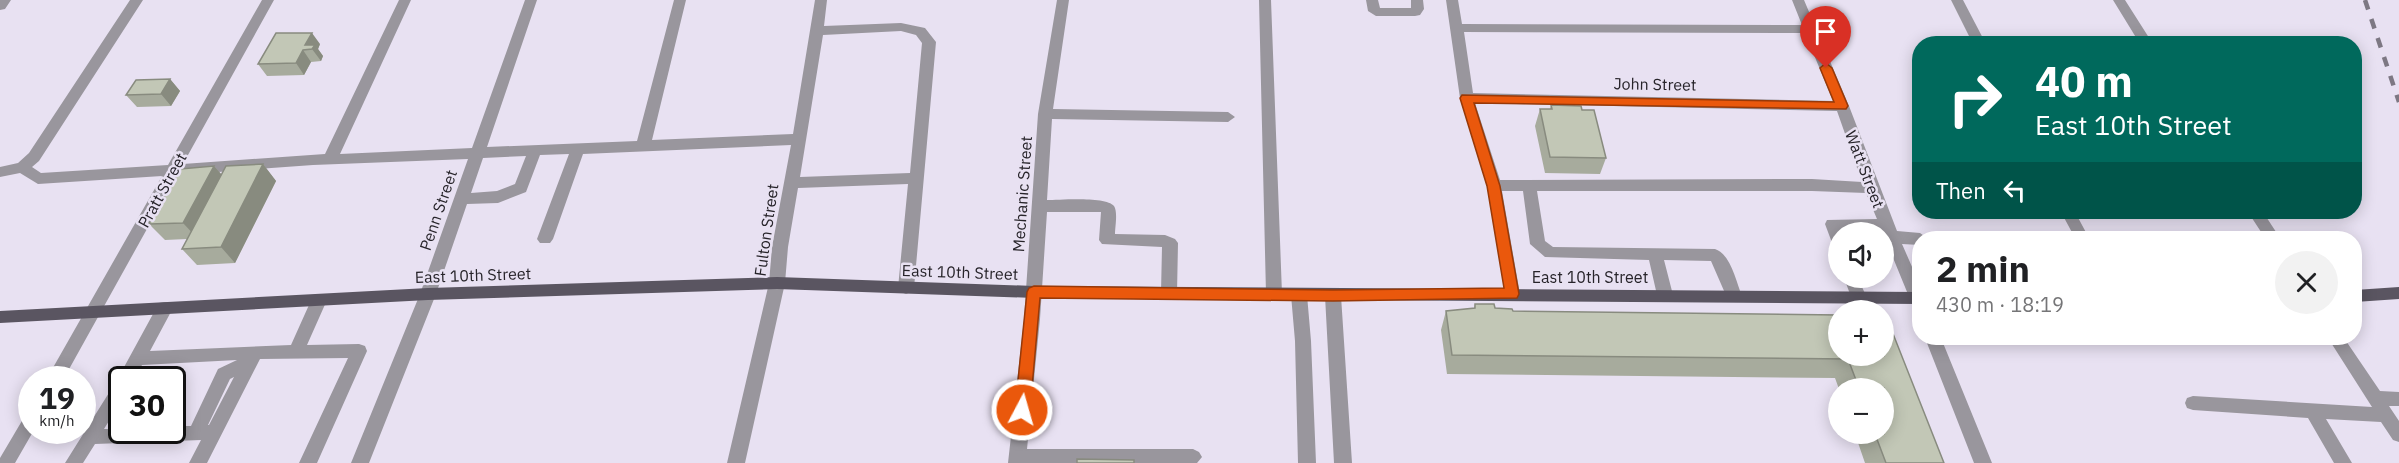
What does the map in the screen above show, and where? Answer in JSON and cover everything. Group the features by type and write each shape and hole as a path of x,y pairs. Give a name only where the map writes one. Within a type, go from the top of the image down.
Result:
{"main road":[{"name":"East 10th Street","path":"0,317 428,294 777,283 1034,292 1333,296 1665,295 1912,300"},
{"path":"2362,296 2399,293"}],"street":[{"path":"0,6 5,0"},
{"path":"0,172 22,167 34,157 137,0"},
{"name":"Pratt Street","path":"62,366 268,0"},
{"path":"330,159 405,0"},
{"name":"Penn Street","path":"360,463 428,294 531,0"},
{"path":"643,146 680,0"},
{"name":"Fulton Street","path":"736,463 777,283 780,247 821,0"},
{"name":"Mechanic Street","path":"1017,459 1034,292 1045,114 1063,0"},
{"path":"1265,0 1274,294"},
{"path":"1372,0 1373,8 1377,12 1415,12 1418,9 1417,0"},
{"path":"1452,0 1467,98 1494,186 1512,294"},
{"name":"Watt Street","path":"1798,0 1842,106 1885,222"},
{"path":"1957,0 1976,36"},
{"path":"2119,0 2142,36"},
{"path":"816,31 901,27 920,31 929,42 906,288"},
{"path":"1456,28 1810,29"},
{"name":"John Street","path":"1467,98 1842,106"},
{"path":"1045,114 1228,117"},
{"path":"22,167 38,179 330,159 799,139"},
{"path":"546,239 578,148"},
{"path":"461,199 498,197 521,188 535,150"},
{"path":"791,183 915,178"},
{"path":"1494,186 1812,184 1846,188 1871,187"},
{"path":"1529,186 1538,244 1550,253 1715,255 1721,263 1734,296"},
{"path":"1039,206 1103,206 1108,210 1107,240 1166,241 1170,243 1169,293"},
{"path":"1894,232 1912,236"},
{"name":"Watt Street","path":"1894,242 1912,284"},
{"path":"1655,254 1665,295"},
{"path":"1855,288 1859,298"},
{"path":"1299,295 1303,341 1306,463"},
{"path":"1333,296 1343,463"},
{"path":"296,351 319,300"},
{"path":"133,366 165,308"},
{"path":"1936,345 1983,463"},
{"path":"2341,345 2399,435"},
{"path":"138,358 252,357 296,351 359,351 308,463"},
{"path":"198,463 252,357"},
{"path":"196,433 224,374 252,357"},
{"path":"2375,398 2399,399"},
{"path":"2193,403 2386,415"},
{"path":"96,427 108,408"},
{"path":"2313,411 2343,463"},
{"path":"96,437 214,432"},
{"path":"6,463 18,443"},
{"path":"74,463 86,444"},
{"path":"1017,459 1193,457"}],"building":[{"path":"276,33 312,33 305,45 315,45 312,49 303,50 296,63 258,64"},
{"path":"170,79 161,94 126,95 136,80"},
{"path":"1551,105 1581,106 1582,110 1594,110 1606,158 1550,157 1540,109 1552,109"},
{"path":"263,164 221,247 182,249 226,166"},
{"path":"214,166 183,223 149,224 180,169"},
{"path":"1475,304 1494,304 1495,308 1512,309 1513,311 1828,315 1828,359 1452,355 1446,311 1475,308"},
{"path":"1894,336 1944,463 1886,463 1879,444 1894,444 1894,378 1855,378 1851,366 1894,366"},
{"path":"1077,459 1134,460 1134,463 1077,463"}],"railway":[{"path":"2365,0 2399,102"}],"route":[{"path":"1022,410 1034,292 1333,296 1512,294 1494,186 1467,98 1842,106 1826,68"}]}
